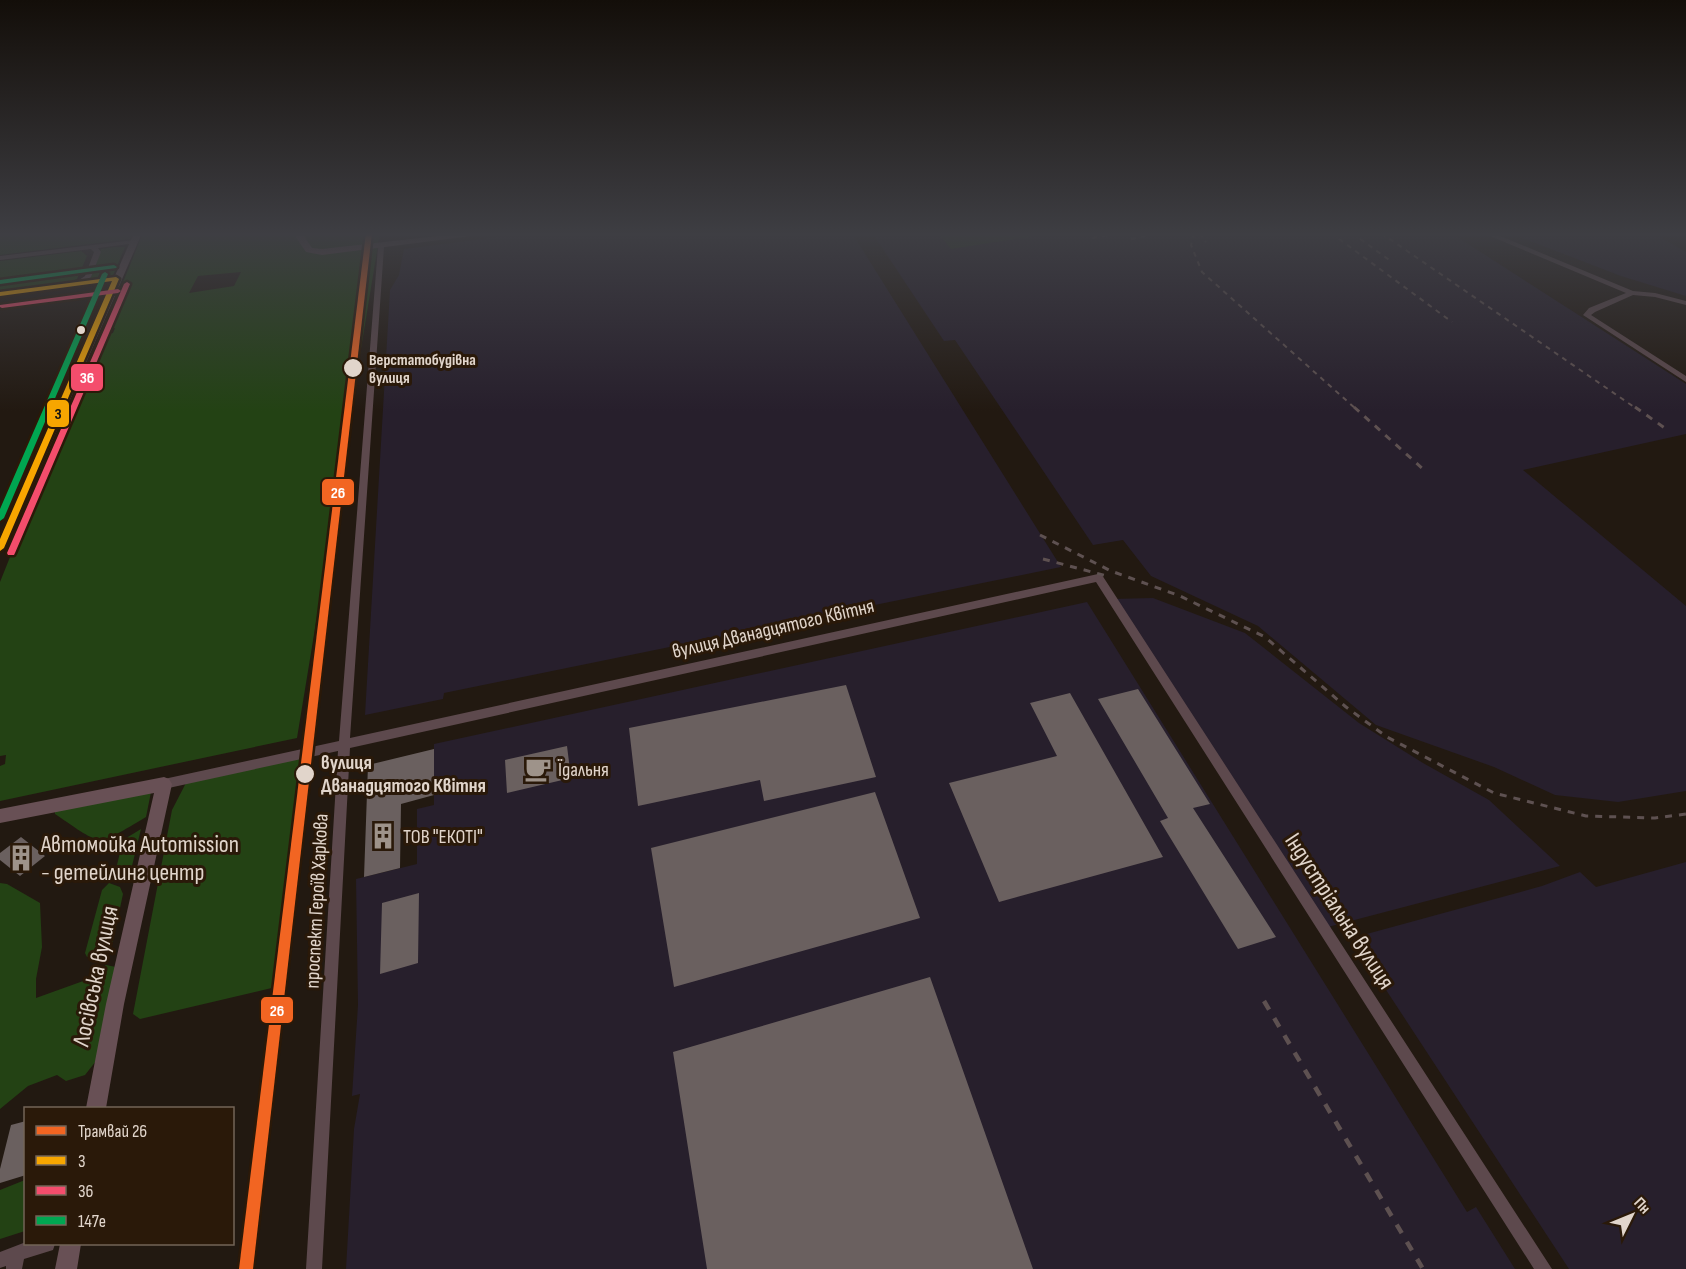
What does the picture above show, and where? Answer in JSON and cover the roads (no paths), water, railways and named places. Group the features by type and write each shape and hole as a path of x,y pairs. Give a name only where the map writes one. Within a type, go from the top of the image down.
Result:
{"main road":[{"path":"0,548 110,292"},
{"name":"вулиця Дванадцятого Квітня","path":"0,816 164,784"},
{"name":"Лосівська вулиця","path":"96,1107 115,1004 164,784"},
{"path":"66,1269 71,1245"}],"street":[{"name":"проспект Героїв Харкова","path":"314,1269 344,745 378,292"},
{"path":"1686,303 1655,295 1632,293 1592,310 1587,315 1686,380"},
{"name":"вулиця Дванадцятого Квітня","path":"164,784 1098,578"},
{"name":"Індустріальна вулиця","path":"1098,578 1544,1269"},
{"path":"0,1260 15,1261 44,1245"}],"railway":[{"path":"1225,292 1356,409"},
{"path":"1412,292 1452,322"},
{"path":"1467,292 1637,409"},
{"path":"1354,407 1423,469"},
{"path":"1635,407 1669,431"},
{"path":"1040,535 1111,571 1180,596 1265,637 1346,707 1387,737 1494,793 1586,816 1655,818 1686,814"},
{"path":"1043,559 1107,576"},
{"path":"1264,1001 1423,1269"}],"tram line":[{"name":"26","path":"246,1269 362,292"}],"place":[{"name":"Верстатобудівна вулиця","path":"353,368"},
{"name":"Їдальня","path":"538,769"},
{"name":"вулиця Дванадцятого Квітня","path":"305,774"},
{"name":"ТОВ \"ЕКОТI\"","path":"383,836"},
{"name":"Автомойка Automission - детейлинг центр","path":"21,858"}]}
